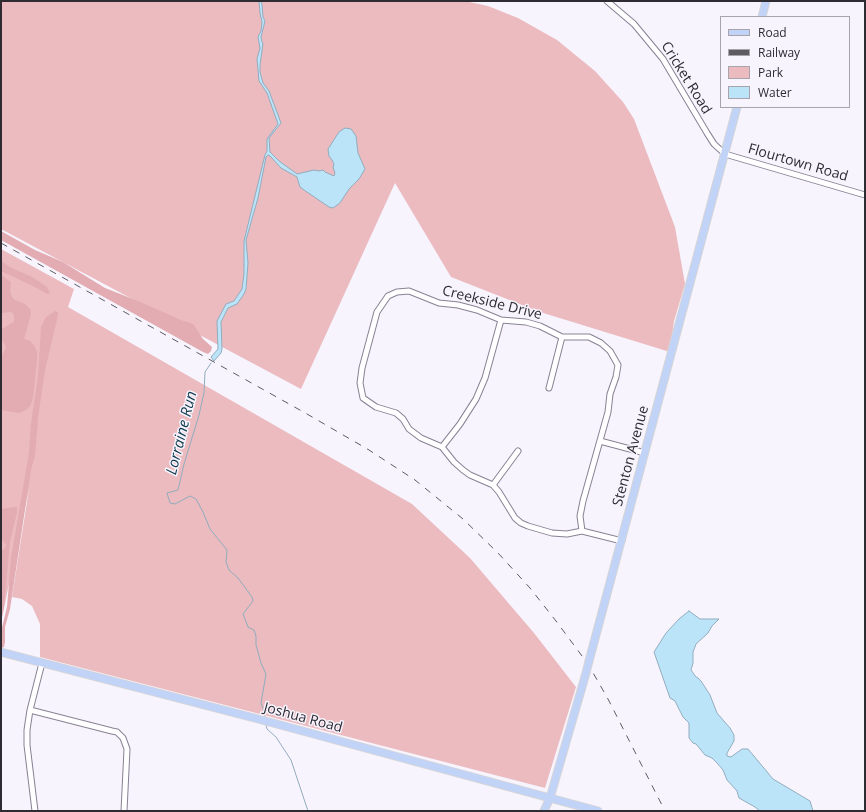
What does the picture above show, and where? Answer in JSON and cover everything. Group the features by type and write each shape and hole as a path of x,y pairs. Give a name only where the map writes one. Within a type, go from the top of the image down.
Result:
{"main road":[{"path":"762,16 766,1"},
{"name":"Stenton Avenue","path":"544,811 550,798 586,673 737,108"},
{"name":"Joshua Road","path":"1,652 270,722 598,811"}],"street":[{"name":"Cricket Road","path":"607,1 634,24 664,60 707,134 714,144 725,154"},
{"name":"Flourtown Road","path":"725,154 865,195"},
{"name":"Creekside Drive","path":"493,485 470,475 463,470 454,462 442,447 421,438 409,428 404,419 396,413 376,407 363,398 360,383 362,368 377,312 388,296 397,292 409,291 439,303 477,310 501,320 526,322 540,326 562,337 589,338 601,343 610,351 618,365 616,377 610,394 608,412 583,501 580,516 582,531"},
{"path":"442,447 476,400 485,378 501,320"},
{"path":"549,388 562,337"},
{"path":"600,442 645,453"},
{"path":"518,452 493,485 515,518 521,522 552,533 567,534 582,531 622,541"},
{"path":"35,811 27,745 27,730 30,710 42,663"},
{"path":"30,710 117,732 123,738 127,749 124,811"}],"green space":[{"path":"1,1 465,1 488,6 518,18 557,40 595,71 623,102 634,119 675,227 685,284 674,321 670,352 540,312 451,277 395,183 301,389 1,229"},
{"path":"1,249 74,289 68,307 412,504 470,558 534,633 576,687 545,788 40,657 40,624 32,606 22,599 12,597 29,489 1,622"}],"shaded area":[{"path":"1,231 35,250 63,262 105,288 193,324 203,339 212,347 211,351 208,354 203,352 1,240"},
{"path":"1,261 10,267 34,278 47,287 50,293 47,294 1,271"},
{"path":"1,275 11,283 10,292 12,297 15,300 25,304 30,309 31,314 24,339 30,341 34,345 37,352 33,398 30,406 26,410 19,413 1,410 1,358 6,347 2,340 2,329 14,322 14,316 11,312 1,313"},
{"path":"55,311 58,312 58,315 45,370 38,418 35,455 31,470 10,609 5,627 5,642 4,647 2,648 1,632 7,607 11,558 29,453 31,423 38,377 41,327 46,317"},
{"path":"17,507 17,513 10,541 4,608 1,621 1,550 4,549 6,545 1,538 1,509"}],"water":[{"path":"259,1 261,1 262,4 263,17 265,21 261,37 263,43 260,72 263,83 269,91 281,123 269,138 270,152 279,161 297,174 314,170 323,170 334,176 334,164 329,156 328,149 339,132 345,128 351,129 356,136 358,153 365,169 340,203 333,208 329,207 300,187 297,177 281,168 270,156 268,155 266,157 258,198 246,240 248,263 246,289 237,304 228,308 221,322 222,349 221,353 214,361 211,357 218,349 217,321 226,304 234,301 242,289 244,274 244,241 267,151 267,139 278,124 267,93 259,81 257,59 260,48 258,37 261,31 262,22"},
{"path":"689,611 700,619 719,619 708,633 696,644 693,652 693,663 691,670 701,681 710,695 717,713 734,735 734,741 727,753 727,756 731,757 742,749 748,749 773,779 810,801 813,811 760,811 739,798 737,791 727,780 723,770 712,758 705,755 689,738 689,723 683,717 675,701 670,698 654,652 666,633"}],"waterway":[{"name":"Lorraine Run","path":"211,363 205,372 204,393 199,415 184,464 178,490 167,493 170,503 175,504 190,496 196,499 210,529 227,550 226,562 229,570 238,578 252,597 253,601 243,614 248,627 254,630 256,645 266,674 261,703 265,718"},
{"name":"Lorraine Run","path":"266,725 267,729 276,737 291,760 308,811"}],"railway":[{"path":"1,243 369,450 415,480 463,519 498,553 530,588 588,664 608,699 665,811"}]}
